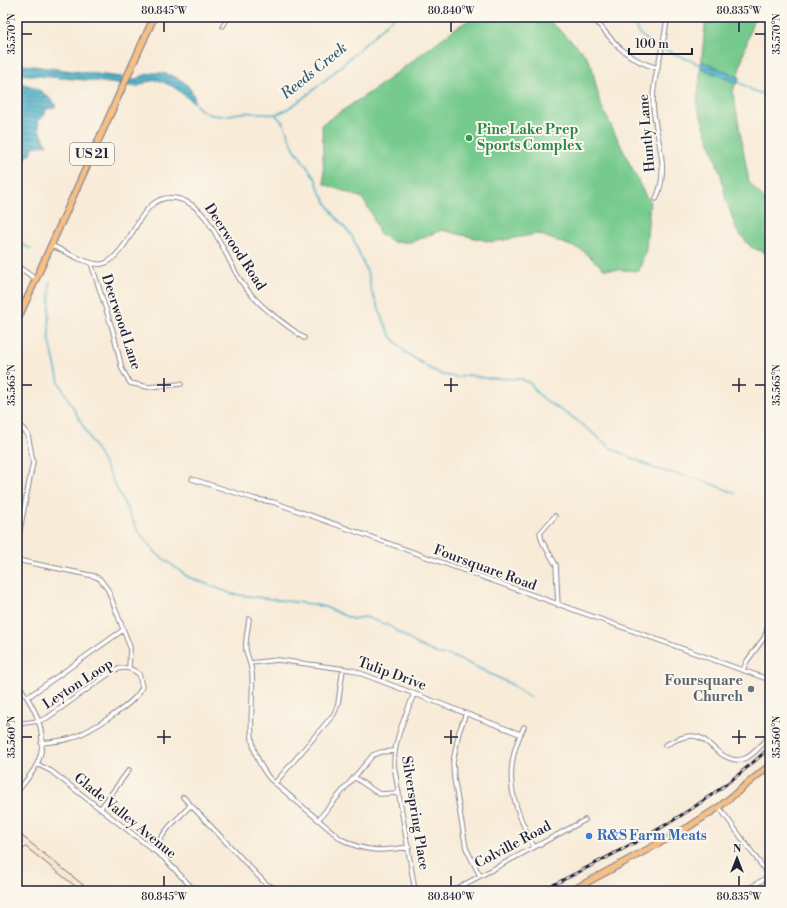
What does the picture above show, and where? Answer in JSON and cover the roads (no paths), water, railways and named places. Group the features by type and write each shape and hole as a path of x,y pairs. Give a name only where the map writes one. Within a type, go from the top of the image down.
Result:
{"main road":[{"name":"US 21","path":"17,321 154,17"},
{"path":"571,891 582,888 683,830 719,806 770,765"}],"street":[{"path":"223,26 228,17"},
{"path":"593,17 623,52 634,60 658,68"},
{"name":"Huntly Lane","path":"656,199 661,186 662,149 653,106 653,93 667,17"},
{"name":"Deerwood Road","path":"91,263 102,264 115,256 146,210 155,202 168,197 182,199 194,205 210,225 244,286 267,311 304,338"},
{"path":"51,245 91,263"},
{"name":"Deerwood Lane","path":"91,263 113,331 122,369 130,383 148,387 181,384"},
{"path":"17,266 36,279"},
{"path":"17,422 28,435 34,462 17,545"},
{"name":"Foursquare Road","path":"192,479 254,499 273,502 558,606 770,680"},
{"path":"555,516 540,533 542,541 556,565 558,606"},
{"path":"17,560 94,576 100,579 108,590 130,647 129,668"},
{"path":"249,619 246,644 252,673 251,738 260,765 276,783 318,820 352,846 372,851 409,847"},
{"path":"743,670 747,661 764,638 770,622"},
{"path":"28,697 124,630"},
{"name":"Tulip Drive","path":"250,664 278,660 352,670 520,734"},
{"name":"Leyton Loop","path":"39,721 47,718 114,670 122,667 129,668 139,674 142,686 136,697 84,732 72,738 42,743"},
{"path":"276,783 334,714 338,704 343,668"},
{"path":"17,682 28,697 39,721 42,743 37,764 17,792"},
{"name":"Silverspring Place","path":"414,694 396,739 394,765 409,847 415,891"},
{"path":"466,713 459,732 454,762 454,778 466,848 480,876"},
{"path":"17,724 39,721"},
{"path":"524,727 513,755 510,777 518,816 534,847"},
{"path":"666,745 686,737 697,736 726,758 742,760 749,758 770,736"},
{"path":"318,820 373,755 381,752 394,751"},
{"name":"Glade Valley Avenue","path":"37,764 51,771 164,858 195,891"},
{"path":"100,809 129,770"},
{"path":"354,777 380,794 399,793"},
{"path":"183,797 270,889 282,891"},
{"path":"152,850 169,826 190,806"},
{"path":"719,806 770,876 745,891"},
{"name":"Colville Road","path":"452,891 584,820"},
{"path":"17,836 86,891"},
{"path":"17,854 25,843"}],"water":[{"path":"702,61 740,77 737,84 701,68"},
{"path":"17,64 137,79 145,75 163,73 180,79 187,85 192,92 195,101 193,102 174,87 158,80 146,82 137,87 95,81 17,74"},
{"path":"17,83 38,89 55,104 55,108 46,109 45,115 38,121 39,129 47,145 33,147 31,154 19,161 17,160"}],"waterway":[{"name":"Reeds Creek","path":"193,101 198,107 208,114 220,116 245,113 276,114 287,109 318,86 354,55 394,17"},
{"path":"628,17 641,35 650,43 703,66"},
{"path":"737,81 754,91 770,96"},
{"path":"275,114 283,123 294,148 315,178 320,192 334,215 352,236 369,277 371,290 390,335 405,352 443,375 457,377 469,375 483,378 522,379 531,384 537,393 548,402 575,419 611,448 656,469 701,480 735,493"},
{"path":"17,224 20,246 17,259"},
{"path":"19,243 31,249"},
{"path":"50,282 49,337 59,382 110,475 138,531 156,553 188,577 232,594 311,604 325,607 352,619 365,617 388,625 418,645 438,654 451,656 472,665 511,684 530,698"}],"railway":[{"path":"541,891 632,844 690,810 744,770 770,747"}],"place":[{"name":"Pine Lake Prep Sports Complex","path":"469,138"},
{"name":"Foursquare Church","path":"751,689"},
{"name":"R&S Farm Meats","path":"589,836"}]}
